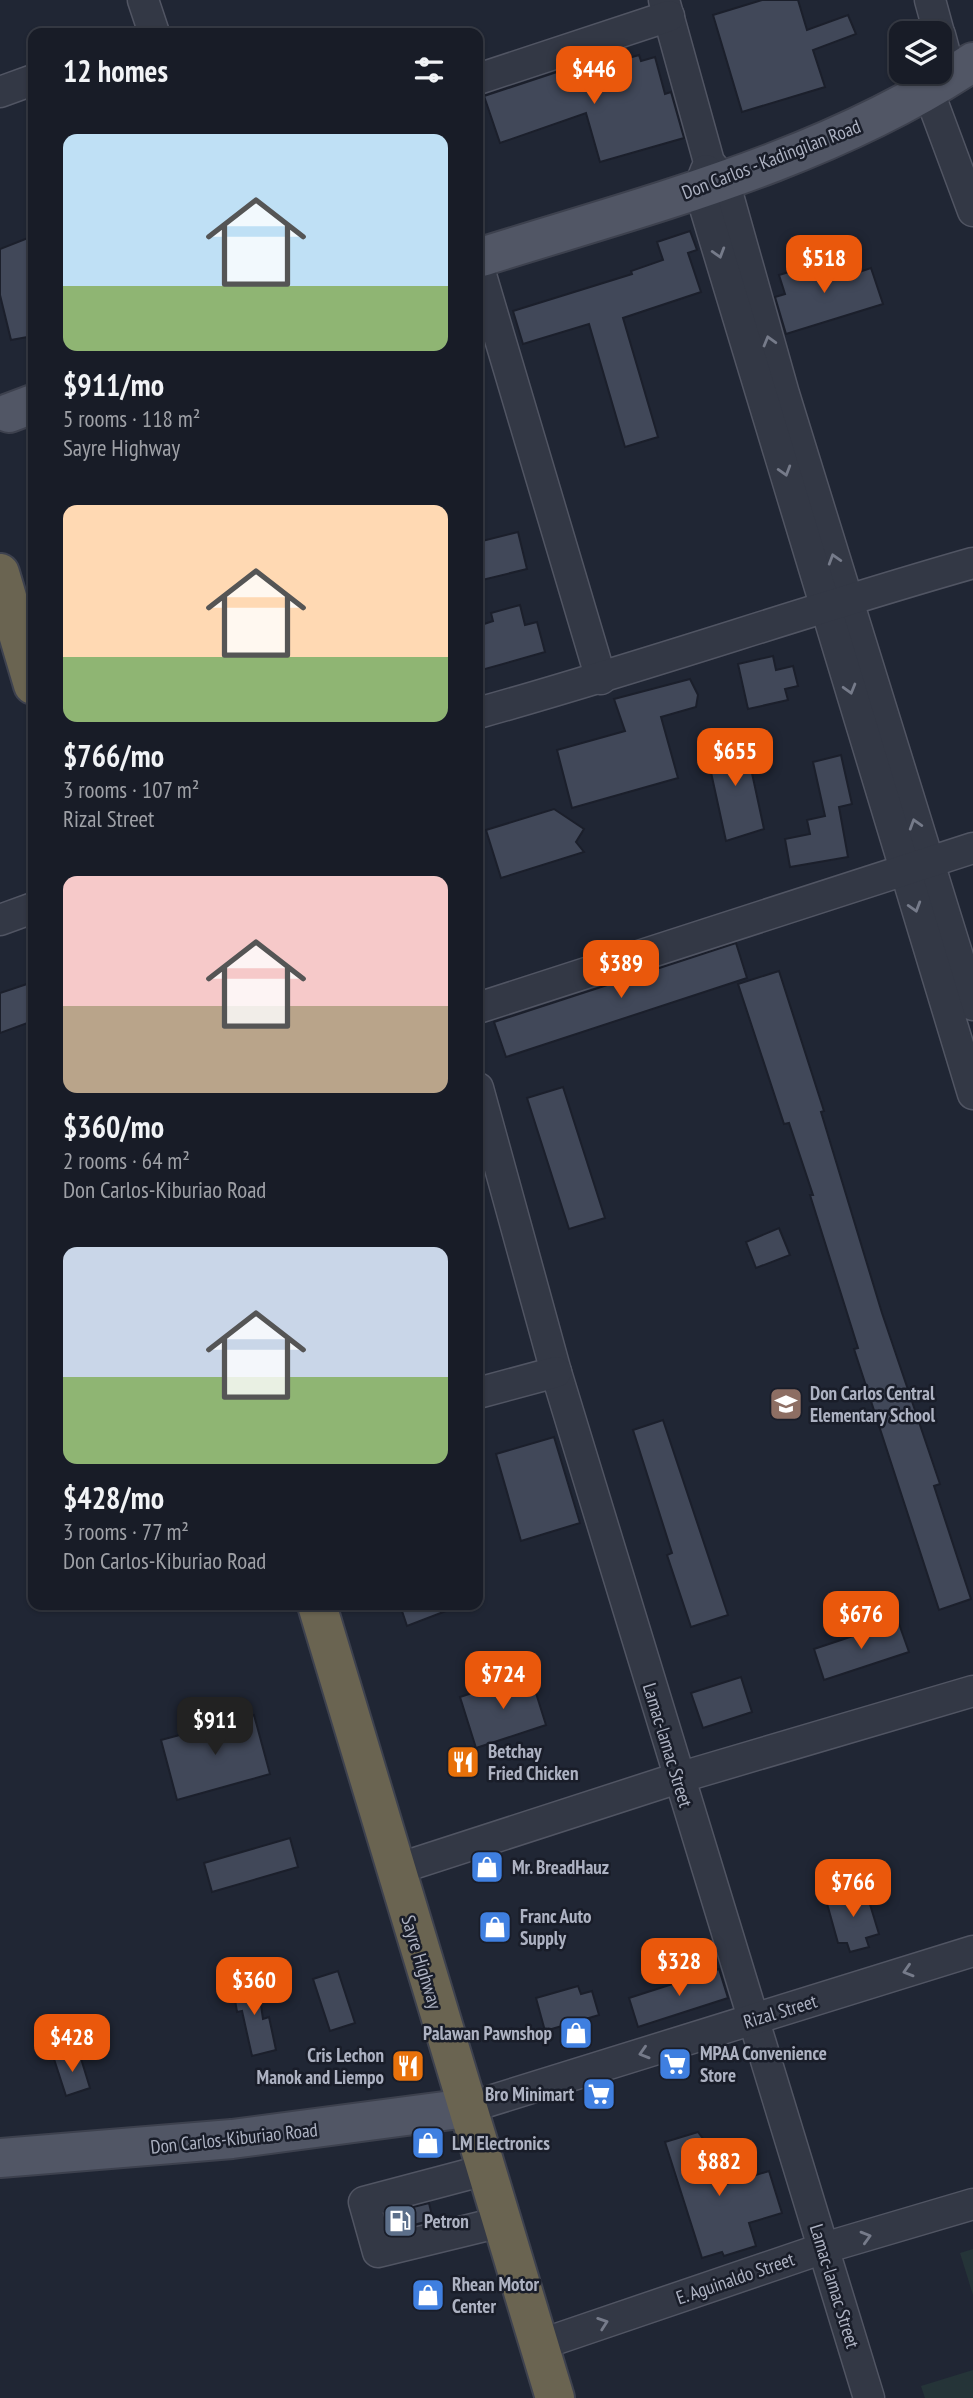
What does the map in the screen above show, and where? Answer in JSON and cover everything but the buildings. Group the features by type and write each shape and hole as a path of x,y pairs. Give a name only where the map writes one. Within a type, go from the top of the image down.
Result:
{"highway":[{"path":"0,573 28,668"},
{"name":"Sayre Highway","path":"318,1610 394,1871 555,2398"}],"main road":[{"name":"Don Carlos - Kadingilan Road","path":"483,256 887,114 938,84"},
{"name":"Don Carlos-Kiburiao Road","path":"0,2158 232,2139 467,2108"}],"street":[{"path":"142,0 152,28"},
{"path":"930,0 936,21"},
{"path":"483,77 667,8 711,177 915,865 973,1094"},
{"path":"0,92 28,82"},
{"path":"952,82 973,211"},
{"path":"483,282 601,679"},
{"path":"483,712 601,679 836,602 973,564"},
{"path":"483,1006 973,848"},
{"path":"915,865 973,1005"},
{"path":"0,920 28,910"},
{"name":"Lamac-lamac Street","path":"483,1106 556,1372 869,2398"},
{"path":"483,1392 556,1372"},
{"path":"394,1871 678,1778 973,1691"},
{"name":"Rizal Street","path":"467,2108 973,1951"},
{"path":"485,2171 364,2202 378,2252 501,2222"},
{"name":"E. Aguinaldo Street","path":"539,2345 824,2248 973,2204"}],"shaded area":[{"path":"973,2249 973,2295 960,2253"},
{"path":"973,2370 973,2398 925,2398 921,2386"}],"place":[{"name":"Don Carlos Central Elementary School","path":"786,1404"},
{"name":"Betchay Fried Chicken","path":"463,1762"},
{"name":"Mr. BreadHauz","path":"487,1867"},
{"name":"Franc Auto Supply","path":"495,1927"},
{"name":"Palawan Pawnshop","path":"576,2033"},
{"name":"MPAA Convenience Store","path":"675,2064"},
{"name":"Cris Lechon Manok and Liempo","path":"408,2066"},
{"name":"Bro Minimart","path":"599,2094"},
{"name":"LM Electronics","path":"428,2143"},
{"name":"Petron","path":"400,2221"},
{"name":"Rhean Motor Center","path":"428,2295"}]}
